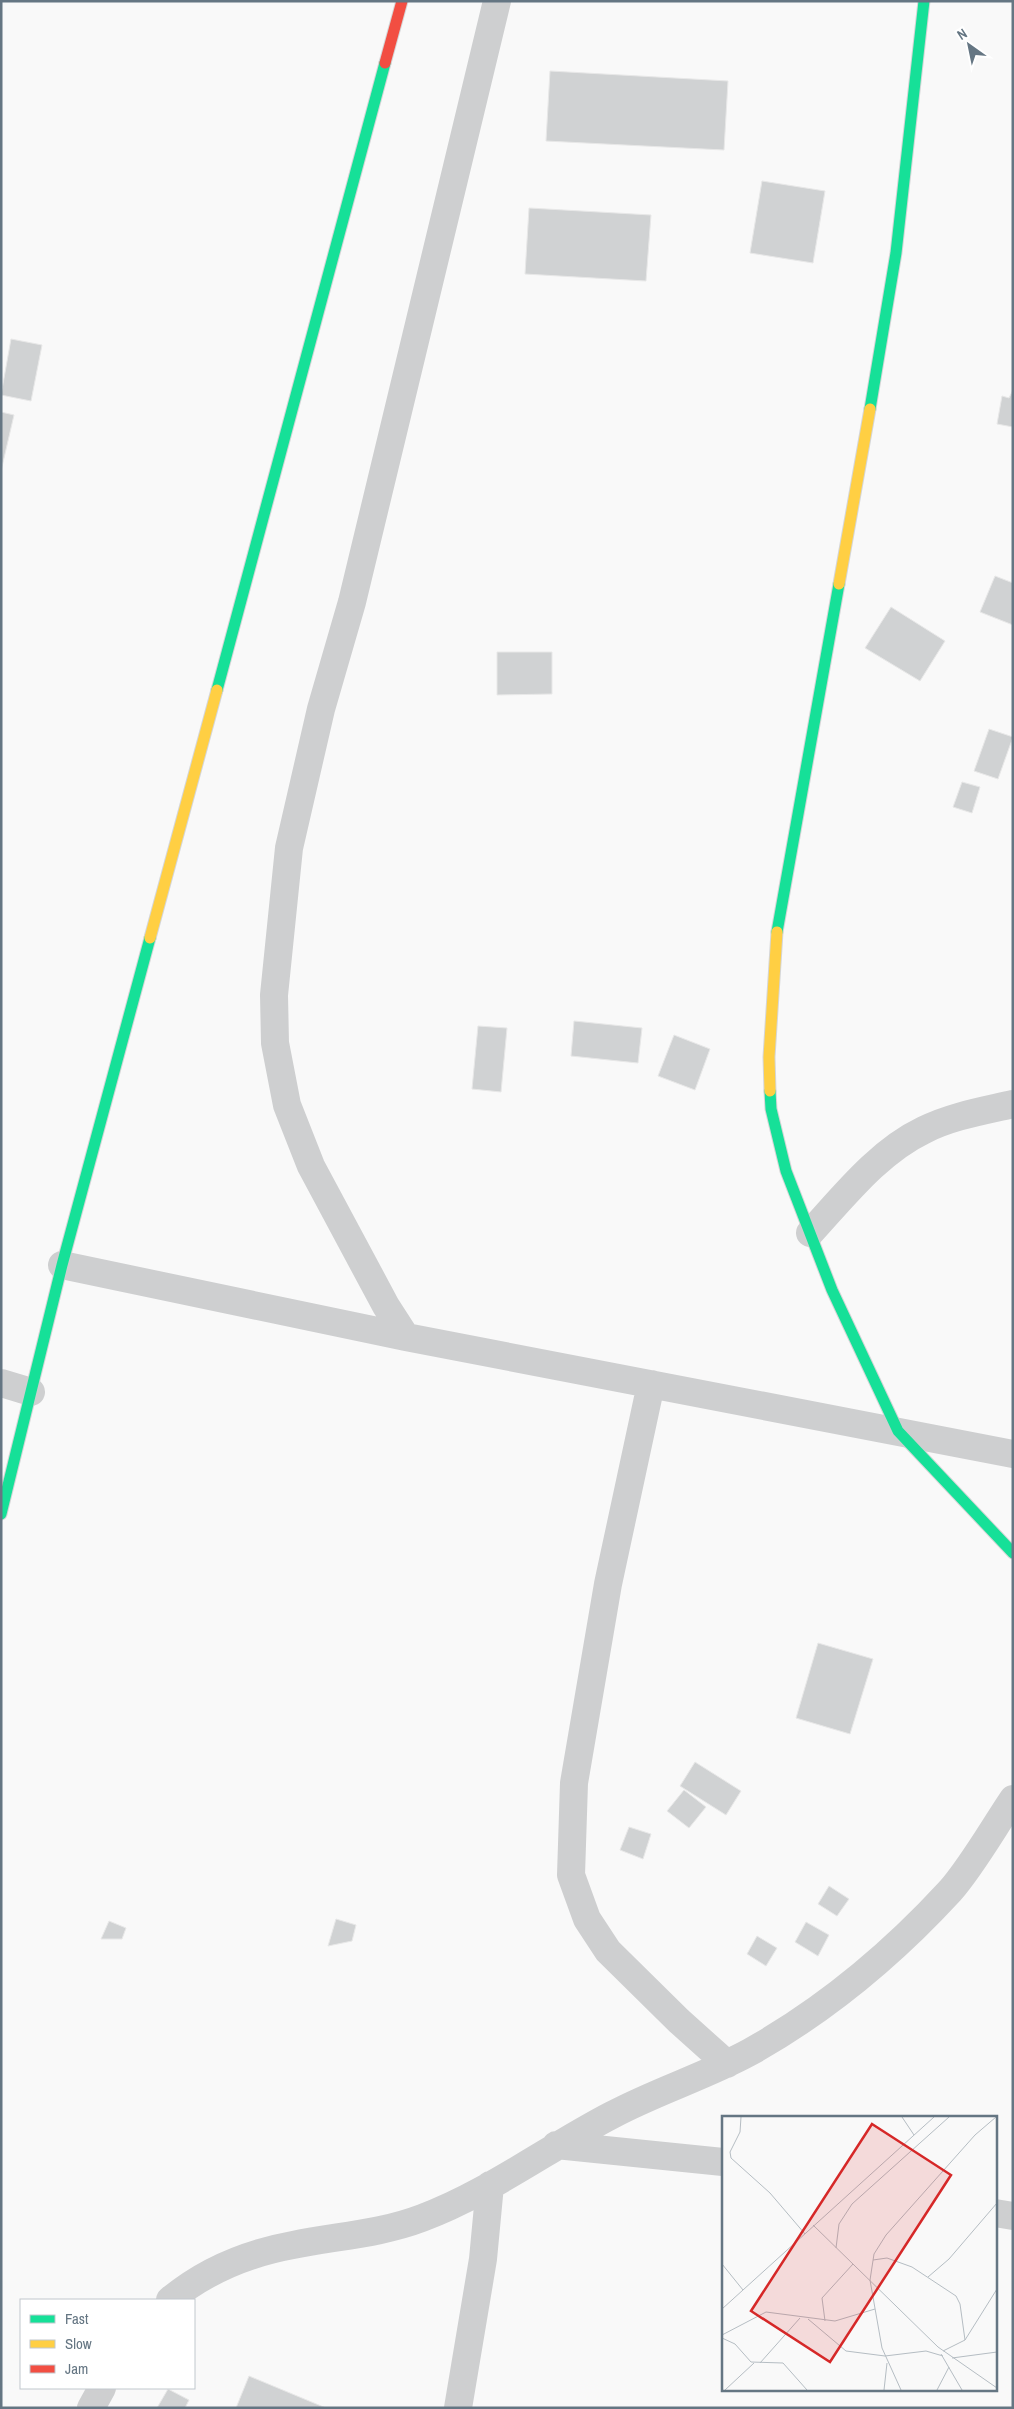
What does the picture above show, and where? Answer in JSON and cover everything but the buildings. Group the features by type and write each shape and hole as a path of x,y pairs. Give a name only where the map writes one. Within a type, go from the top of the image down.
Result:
{"street":[{"path":"1,1514 62,1265 402,1"},
{"path":"406,1337 386,1306 311,1166 287,1105 275,1043 274,995 289,848 320,710 361,566 497,1"},
{"path":"924,1 896,253 881,349 776,924 768,1057 771,1109 786,1171 832,1290 898,1431 1013,1553"},
{"path":"810,1233 850,1189 893,1149 924,1130 959,1116 1013,1104"},
{"path":"62,1265 406,1337 1013,1454"},
{"path":"1,1383 31,1392"},
{"path":"651,1384 608,1584 574,1783 571,1875 588,1920 608,1951 678,2021 726,2064"},
{"path":"171,2299 234,2261 293,2244 388,2229 423,2218 490,2185 556,2145 615,2113 726,2064 820,2009 888,1952 951,1889 1013,1799"},
{"path":"556,2145 722,2162"},
{"path":"458,2408 482,2259 490,2185"},
{"path":"996,2213 1013,2216"},
{"path":"91,2408 101,2389"}],"traffic: fast":[{"path":"870,409 896,253 924,1"},
{"path":"217,690 385,63"},
{"path":"777,932 839,584"},
{"path":"1,1514 62,1265 150,938"},
{"path":"770,1091 771,1109 786,1171 832,1290 898,1431 1013,1553"}],"traffic: slow":[{"path":"839,584 870,409"},
{"path":"150,938 217,690"},
{"path":"770,1091 769,1057 777,932"}],"traffic: jam":[{"path":"385,63 402,1"}]}
